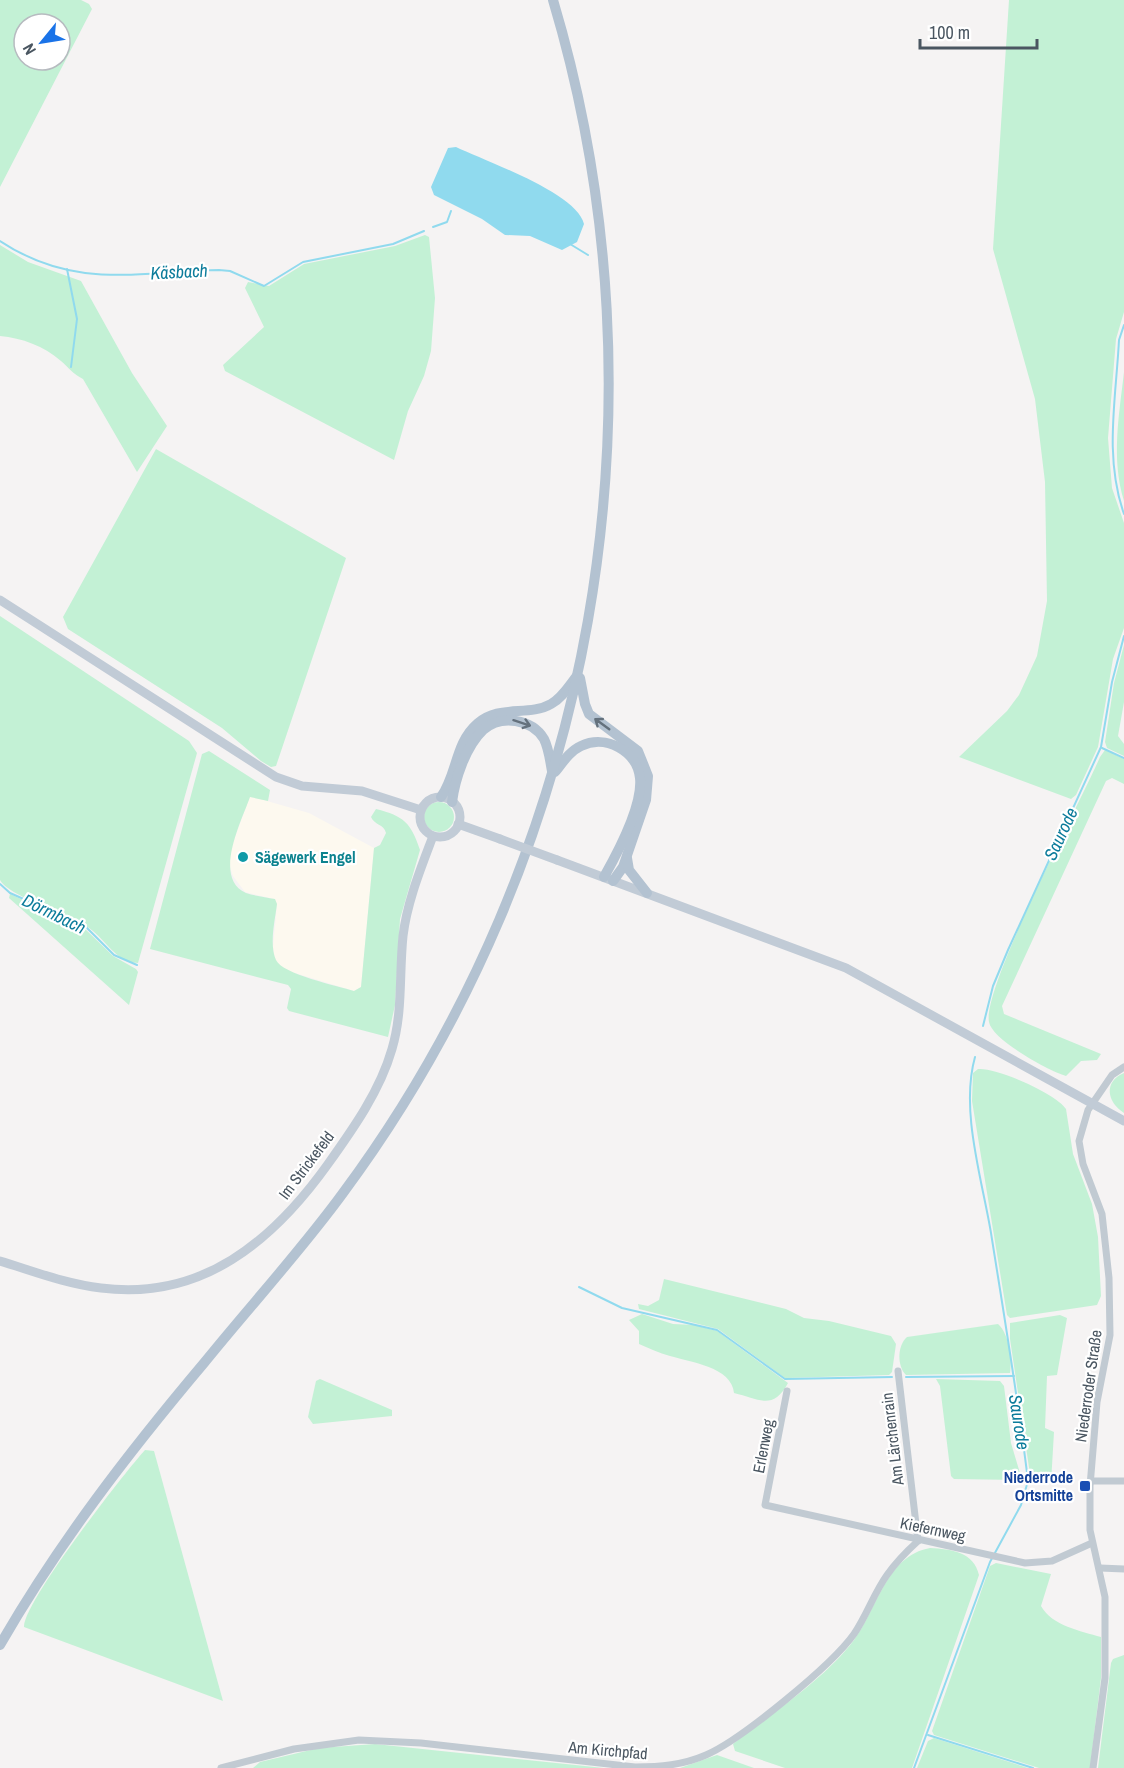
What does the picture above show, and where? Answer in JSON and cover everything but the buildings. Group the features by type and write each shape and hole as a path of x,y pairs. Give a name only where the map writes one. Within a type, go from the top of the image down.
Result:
{"main road":[{"path":"0,1645 55,1558 112,1477 315,1230 377,1146 417,1082 472,981 525,859 553,774 579,672 594,591 603,520 609,421 609,347 603,250 590,157 577,90 553,0"},
{"path":"0,600 276,777 302,786 362,791 421,810"},
{"path":"441,797 452,802 459,812 458,824 451,834 433,836 423,828 421,810 429,801 441,797 448,786 461,748 475,725 497,712 537,709 551,704 579,672"},
{"path":"579,672 585,704 590,714 596,721 630,743 646,767 648,792 626,857 609,879"},
{"path":"452,802 455,785 471,746 483,730 501,721 523,722 539,733 548,749 553,774"},
{"path":"553,774 575,750 598,742 620,747 628,753 638,769 640,778 637,797 609,879"},
{"path":"458,824 846,968 1124,1121"},
{"name":"Im Strickefeld","path":"0,1261 92,1287 121,1290 153,1288 182,1282 223,1265 248,1250 275,1227 311,1186 340,1147 384,1073 399,1020 406,919 433,836"},
{"path":"626,857 629,870 647,893"}],"street":[{"name":"Niederroder Straße","path":"1093,1768 1104,1678 1105,1597 1090,1530 1090,1481 1097,1402 1110,1335 1104,1223 1083,1164 1079,1141 1084,1119 1092,1104 1112,1075 1124,1067"},
{"name":"Am Lärchenrain","path":"898,1371 918,1540"},
{"name":"Erlenweg","path":"765,1505 787,1391"},
{"path":"1090,1481 1124,1481"},
{"name":"Kiefernweg","path":"765,1505 996,1558 1042,1563 1060,1558 1092,1543"},
{"name":"Am Kirchpfad","path":"221,1768 294,1749 360,1740 421,1743 635,1767 664,1766 691,1761 718,1750 736,1737 836,1654 853,1635 887,1575 918,1540"},
{"path":"1100,1568 1124,1569"}],"shaded area":[{"name":"Sägewerk Engel","path":"250,796 309,813 374,848 361,987 354,991 285,970 275,960 273,947 277,904 274,899 245,892 233,876 229,864 229,854"}],"green space":[{"path":"0,0 81,0 89,4 92,9 72,48 72,12 12,12 12,72 59,72 0,187"},
{"path":"1009,0 1124,0 1124,312 1116,339 1108,438 1112,488 1124,523 1124,628 1113,659 1098,747 1076,795 1071,799 959,757 1007,711 1019,695 1037,656 1047,601 1045,482 1035,399 993,249"},
{"path":"425,235 429,237 435,298 431,351 424,376 408,411 394,460 225,371 223,365 264,327 245,288 248,282 269,286 304,264 395,246"},
{"path":"0,245 28,262 81,281 132,373 167,426 137,472 83,379 40,347 0,336"},
{"path":"1124,372 1124,501 1117,453"},
{"path":"156,449 346,558 276,766 271,767 261,761 222,728 68,629 63,617"},
{"path":"0,616 189,741 197,753 138,963 130,962 116,954 86,926 14,892 0,880"},
{"path":"1124,645 1124,702 1118,736 1124,744 1124,756 1107,748 1105,742 1114,683"},
{"path":"1105,750 1124,759 1124,784 1112,778 1106,781 1002,1006 1004,1014 1101,1054 1097,1060 1081,1061 1066,1076 1035,1061 1000,1037 989,1022 991,1003 1016,935"},
{"path":"209,751 270,790 268,801 250,797 232,848 231,875 236,886 246,893 275,899 277,904 273,932 274,954 280,965 299,975 354,991 361,987 374,848 380,845 386,833 371,817 376,809 400,818 410,827 420,850 400,919 395,1005 388,1037 289,1011 287,1008 291,989 288,985 150,949 202,754"},
{"path":"439,802 445,803 453,811 453,823 445,831 439,832 433,831 425,823 424,817 425,811 433,803"},
{"path":"10,894 84,928 113,956 136,969 138,972 129,1005 9,898"},
{"path":"978,1069 998,1072 1039,1089 1066,1109 1073,1154 1092,1204 1098,1237 1101,1296 1097,1305 1010,1318 1007,1315 972,1101 973,1073"},
{"path":"1124,1073 1124,1113 1111,1098 1110,1087 1117,1077"},
{"path":"664,1279 786,1309 804,1318 829,1321 891,1336 896,1344 892,1372 889,1375 785,1378 718,1329 639,1309 638,1304 648,1306 659,1300"},
{"path":"642,1314 673,1324 694,1325 717,1331 788,1383 777,1397 771,1400 758,1400 734,1393 726,1377 718,1371 639,1344 639,1331 629,1320"},
{"path":"1060,1315 1067,1318 1057,1375 1047,1376 1045,1428 1054,1432 1051,1483 1031,1481 1010,1339 1010,1323"},
{"path":"998,1324 1005,1334 1009,1347 1010,1373 906,1375 901,1367 901,1345 907,1337"},
{"path":"320,1379 392,1410 392,1416 313,1424 308,1417 316,1381"},
{"path":"936,1379 1000,1381 1004,1386 1011,1443 1022,1480 954,1479 951,1476 940,1386"},
{"path":"145,1450 154,1451 223,1701 24,1627 39,1593 56,1567 97,1510"},
{"path":"930,1548 960,1553 972,1561 979,1575 912,1768 785,1768 735,1751 733,1744 797,1695 842,1654 854,1640 893,1572 903,1561 915,1553"},
{"path":"996,1563 1051,1574 1041,1606 1046,1613 1068,1627 1101,1637 1101,1678 1090,1768 1039,1768 934,1735 932,1731 990,1566"},
{"path":"1124,1655 1124,1768 1098,1768 1111,1663 1113,1659"},
{"path":"934,1738 1028,1768 917,1768 928,1741"},
{"path":"375,1744 604,1768 253,1768 260,1762 319,1748"},
{"path":"717,1755 754,1768 680,1768"}],"water":[{"path":"456,147 528,179 565,201 578,212 584,224 577,242 562,250 530,236 505,235 482,219 434,195 431,187 448,148"}],"waterway":[{"name":"Käsbach","path":"433,227 447,222 451,211"},
{"name":"Käsbach","path":"0,241 27,256 80,272 133,275 219,270 230,271 264,286 303,262 393,244 424,231"},
{"path":"570,244 588,255"},
{"path":"67,269 77,319 71,367"},
{"name":"Saurode","path":"1124,325 1119,340 1113,428 1114,471 1124,514"},
{"name":"Saurode","path":"983,1026 993,986 1008,950 1101,747 1112,682 1124,636"},
{"path":"1102,748 1124,758"},
{"name":"Dörmbach","path":"0,884 10,893 85,926 114,955 137,965"},
{"name":"Saurode","path":"914,1768 990,1562 1021,1505 1028,1481 1006,1326 971,1122 971,1078 975,1057"},
{"path":"579,1287 622,1308 717,1330 785,1379 892,1377"},
{"path":"906,1377 1014,1376"},
{"path":"928,1735 1033,1768"}],"place":[{"name":"Sägewerk Engel","path":"243,857"},
{"name":"Niederrode Ortsmitte","path":"1085,1486"}]}
